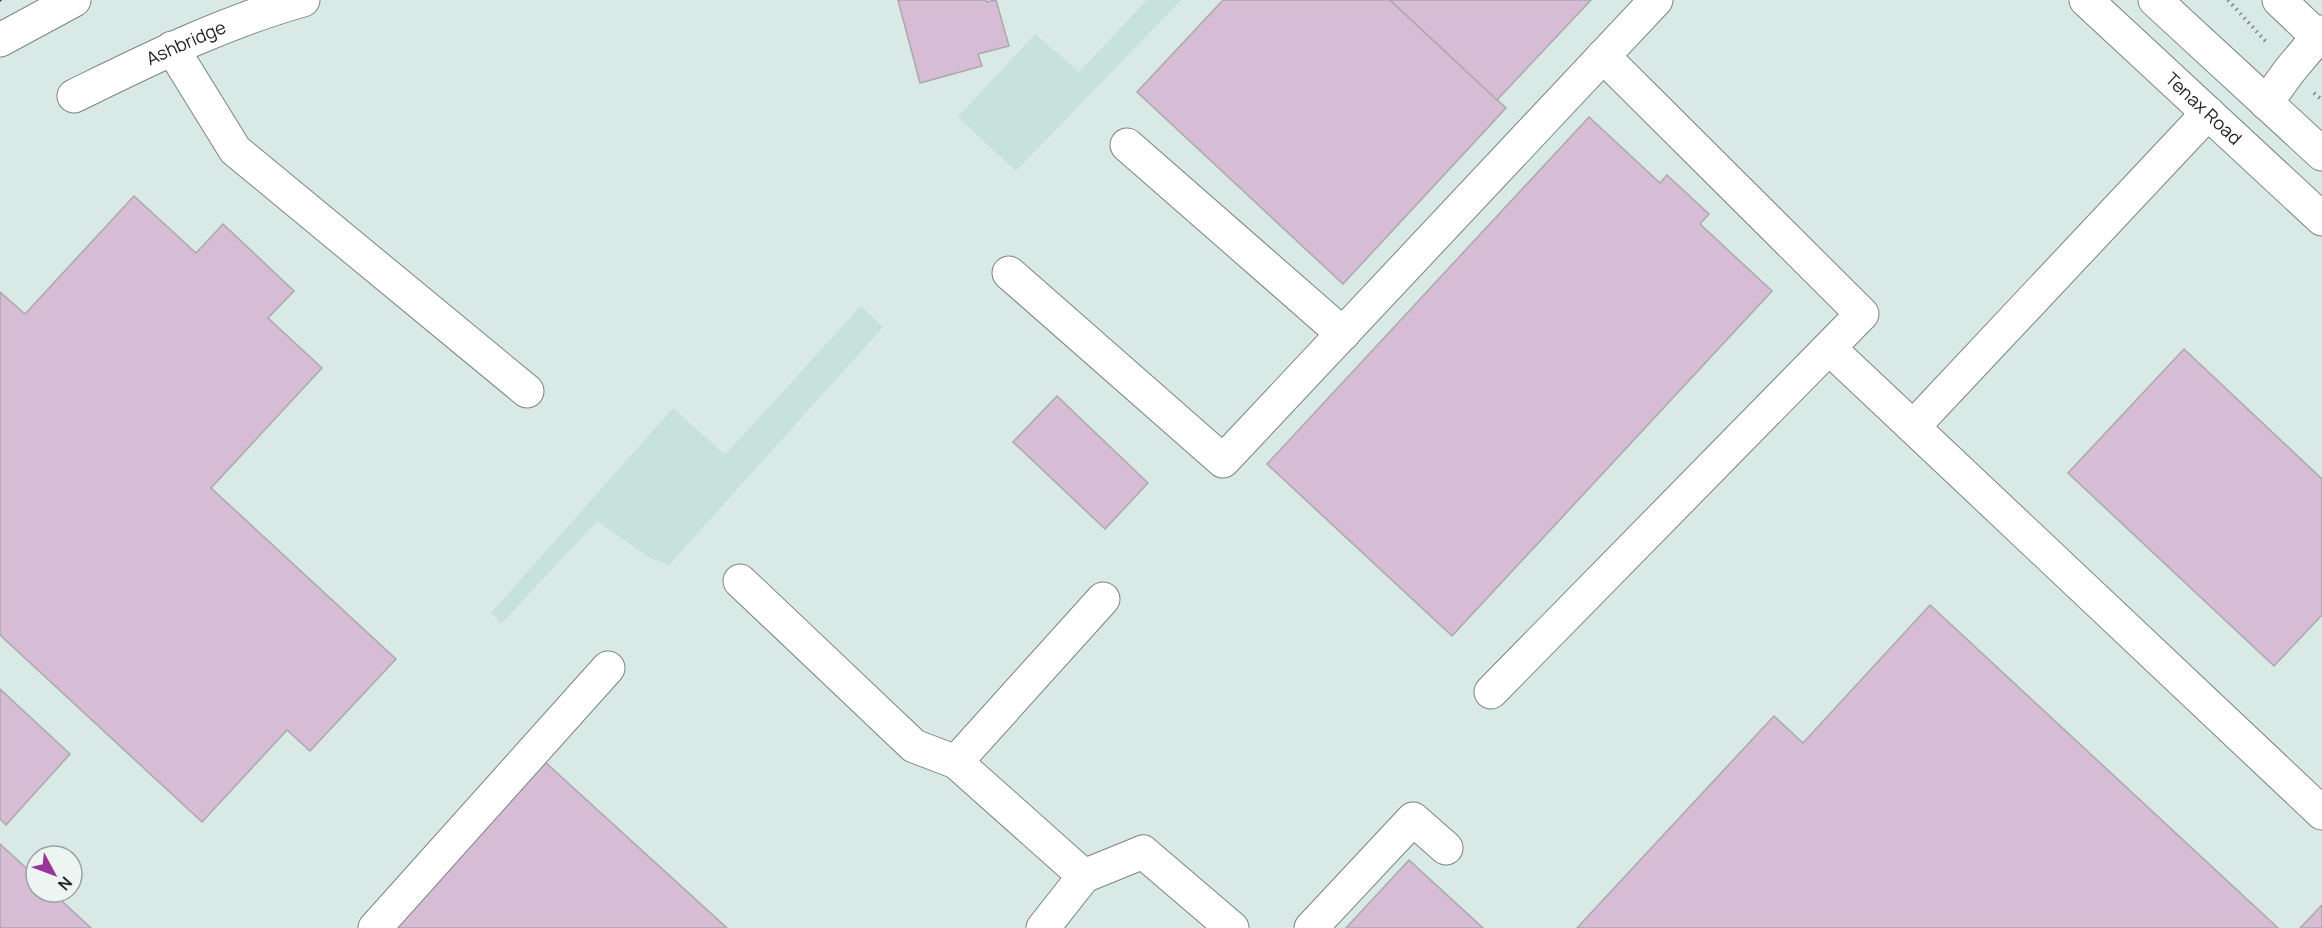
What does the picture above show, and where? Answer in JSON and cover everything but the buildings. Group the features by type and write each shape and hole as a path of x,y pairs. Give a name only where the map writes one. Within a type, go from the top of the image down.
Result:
{"main road":[{"path":"0,40 74,0"},
{"name":"Ashbridge","path":"74,96 172,48 264,11 303,0"},
{"path":"1009,273 1223,461 1656,0"},
{"name":"Tenax Road","path":"2086,0 2322,219"},
{"path":"2155,0 2322,154"},
{"path":"2266,103 2320,35 2279,0"},
{"path":"172,48 235,150 527,391"},
{"path":"1491,692 1862,314 1603,56"},
{"path":"1913,428 2208,113"},
{"path":"1127,145 1343,334"},
{"path":"1829,348 2322,813"},
{"path":"740,581 914,746 956,762 1084,876"},
{"path":"956,762 1103,599"},
{"path":"375,928 608,668"},
{"path":"1311,928 1413,819 1446,848"},
{"path":"1043,928 1084,876 1143,852 1232,928"}],"shaded area":[{"path":"0,0 2322,0 2322,928 0,928"}],"green space":[{"path":"1147,0 1181,0 1016,171 958,117 1035,34 1079,72"},
{"path":"861,306 883,327 669,565 648,557 597,521 501,624 491,613 673,408 725,455"}]}
